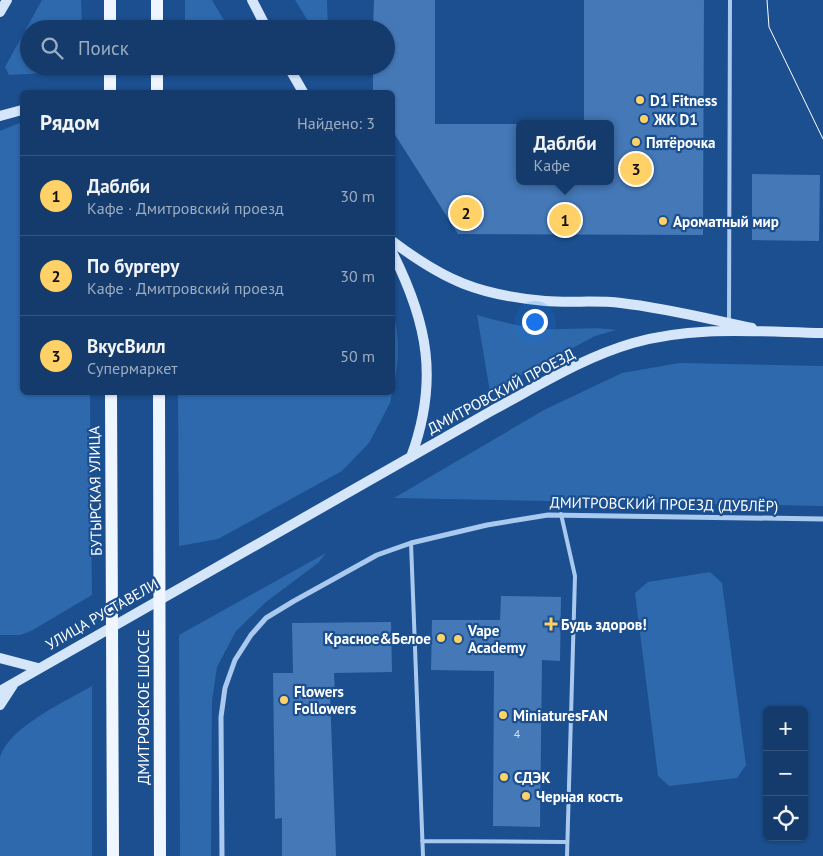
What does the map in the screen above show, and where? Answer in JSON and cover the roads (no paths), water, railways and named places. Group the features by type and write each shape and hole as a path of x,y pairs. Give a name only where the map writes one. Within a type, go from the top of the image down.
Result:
{"main road":[{"path":"0,12 7,0"},
{"path":"110,0 110,20"},
{"path":"158,0 158,20"},
{"path":"252,0 262,20"},
{"path":"110,75 110,90"},
{"path":"157,75 157,90"},
{"path":"293,75 301,90"},
{"path":"0,116 20,111"},
{"path":"395,243 436,272 467,287 500,295 545,301 621,303 778,332"},
{"path":"395,258 407,282 420,318 426,344 428,371 426,403 421,429 411,457"},
{"name":"ДМИТРОВСКИЙ ПРОЕЗД","path":"220,565 561,373 634,343 704,332 823,333"},
{"name":"БУТЫРСКАЯ УЛИЦА","path":"111,395 113,589"},
{"name":"ДМИТРОВСКОЕ ШОССЕ","path":"158,395 160,856"},
{"name":"УЛИЦА РУСТАВЕЛИ","path":"0,690 220,565"},
{"name":"ДМИТРОВСКОЕ ШОССЕ","path":"113,589 113,856"},
{"path":"0,658 38,668"},
{"path":"0,705 15,682"}],"street":[{"name":"ДМИТРОВСКИЙ ПРОЕЗД (ДУБЛЁР)","path":"222,856 221,717 226,688 235,660 266,618 377,555 411,543 487,525 561,514 823,519"}],"lane":[{"path":"728,323 730,0"},
{"path":"561,514 575,576 567,856"},
{"path":"411,543 423,856"},
{"path":"422,841 566,842"}],"tram line":[{"path":"767,0 769,27 823,139"}],"place":[{"name":"D1 Fitness","path":"640,100"},
{"name":"ЖК D1","path":"644,119"},
{"name":"Пятёрочка","path":"636,142"},
{"name":"ВкусВилл","path":"636,169"},
{"name":"По бургеру","path":"466,213"},
{"name":"Даблби","path":"565,220"},
{"name":"Ароматный мир","path":"663,221"},
{"name":"Будь здоров!","path":"551,624"},
{"name":"Красное&Белое","path":"441,638"},
{"name":"Vape Academy","path":"458,639"},
{"name":"Flowers Followers","path":"284,700"},
{"name":"MiniaturesFAN","path":"503,715"},
{"name":"СДЭК","path":"504,777"},
{"name":"Черная кость","path":"526,796"}]}
